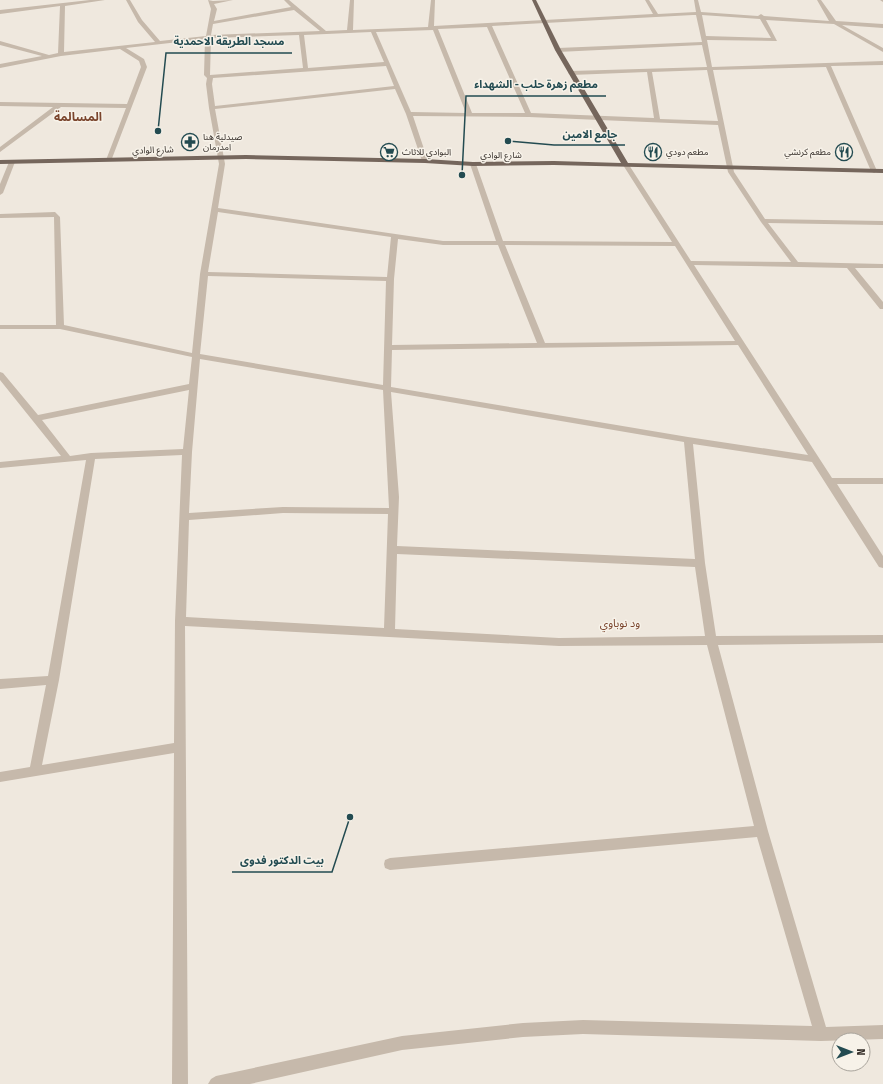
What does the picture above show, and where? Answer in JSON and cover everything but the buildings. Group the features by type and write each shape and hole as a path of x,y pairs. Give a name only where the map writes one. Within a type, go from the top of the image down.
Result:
{"main road":[{"path":"534,0 543,22 558,50 626,165"},
{"name":"شارع الوادي","path":"0,162 220,157 425,161 473,164 626,165 883,171"}],"street":[{"path":"0,12 63,6 103,0"},
{"path":"128,0 140,21 158,42"},
{"path":"180,1084 180,621 187,452 204,274 222,164 212,108 209,84 210,78 207,75 208,37 214,9 211,2 231,0"},
{"path":"286,0 324,32"},
{"path":"350,31 352,0"},
{"path":"433,0 433,28 470,114"},
{"path":"647,0 656,15"},
{"path":"696,0 730,167 736,182 795,263"},
{"path":"819,0 832,21 883,50"},
{"path":"61,54 63,6"},
{"path":"210,23 295,8"},
{"path":"0,66 61,54 208,37 433,28 699,13 832,21 883,26"},
{"path":"558,50 705,41 775,40 761,16"},
{"path":"489,25 529,115"},
{"path":"373,30 408,114 425,161"},
{"path":"301,33 306,71"},
{"path":"0,43 50,56"},
{"path":"109,160 144,66 142,60 121,47"},
{"path":"571,73 883,63"},
{"path":"210,78 386,64"},
{"path":"828,65 874,171"},
{"path":"649,70 658,120"},
{"path":"212,108 397,87"},
{"path":"0,104 129,106"},
{"path":"0,150 59,105"},
{"path":"408,114 529,115 721,123"},
{"path":"0,194 12,162"},
{"path":"473,164 500,242 542,345"},
{"path":"626,165 883,564"},
{"path":"214,209 443,243 500,242 676,244"},
{"path":"0,216 55,214 57,217 60,327"},
{"path":"764,221 883,223"},
{"path":"390,632 394,510 393,467 387,389 390,279 395,237"},
{"path":"688,263 795,263 883,266"},
{"path":"849,265 883,307"},
{"path":"204,274 390,279"},
{"path":"0,327 60,327 197,356 688,440 816,459"},
{"path":"388,348 740,343"},
{"path":"0,375 68,459"},
{"path":"36,418 194,386"},
{"path":"688,440 700,562 710,641 762,831 821,1034"},
{"path":"0,465 91,456 187,452"},
{"path":"35,772 53,680 91,456"},
{"path":"830,481 883,481"},
{"path":"184,517 283,510 394,510"},
{"path":"393,550 700,562"},
{"path":"180,621 559,642 883,639"},
{"path":"0,684 53,680"},
{"path":"0,777 180,747"},
{"path":"390,864 762,831"},
{"path":"216,1084 402,1043 523,1030 583,1027 821,1034 883,1032"}],"place":[{"name":"مسجد الطريقة الاحمدية","path":"158,131"},
{"name":"جامع الامين","path":"508,141"},
{"name":"صيدلية هنا امدرمان","path":"190,142"},
{"name":"البوادي للاثاث","path":"389,152"},
{"name":"مطعم دودي","path":"653,152"},
{"name":"مطعم كرنشي","path":"844,152"},
{"name":"مطعم زهرة حلب - الشهداء","path":"462,175"},
{"name":"بيت الدكتور فدوى","path":"350,817"}],"district":[{"name":"المسالمة","path":"78,117"},
{"name":"ود نوباوي","path":"620,623"}]}
